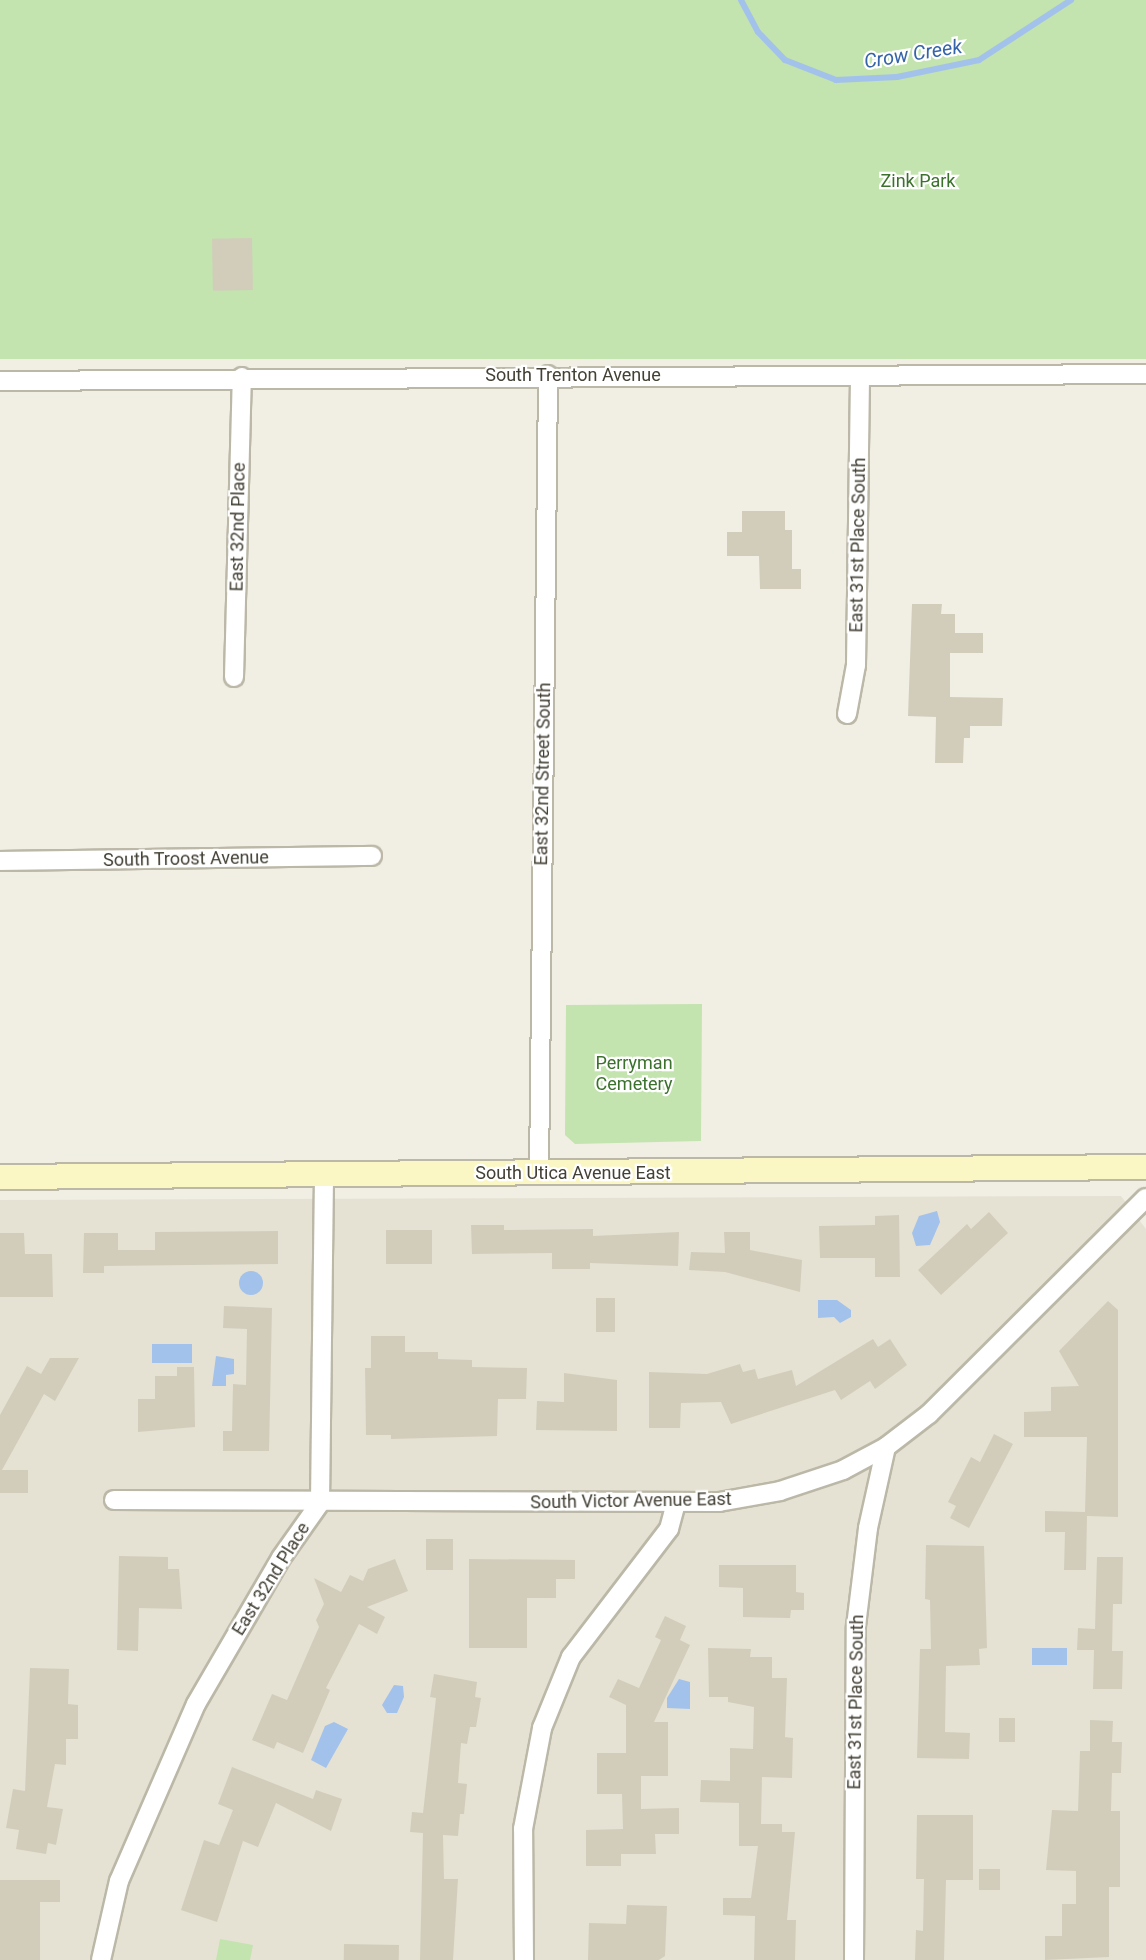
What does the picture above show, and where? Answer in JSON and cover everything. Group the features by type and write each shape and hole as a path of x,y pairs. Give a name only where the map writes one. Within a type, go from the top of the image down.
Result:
{"street":[{"name":"South Trenton Avenue","path":"0,381 548,375 1146,374"},
{"name":"East 32nd Street South","path":"539,1173 548,375"},
{"name":"East 31st Place South","path":"847,714 856,665 860,376"},
{"name":"East 32nd Place","path":"234,677 242,377"},
{"name":"South Troost Avenue","path":"0,861 372,856"},
{"name":"South Utica Avenue East","path":"0,1178 1146,1167"},
{"name":"East 32nd Place","path":"100,1960 119,1881 196,1704 281,1558 320,1503 324,1175"},
{"name":"South Victor Avenue East","path":"114,1500 320,1503 676,1503 719,1502 780,1491 843,1470 886,1448 929,1414 1146,1198"},
{"name":"East 31st Place South","path":"854,1960 856,1626 867,1537 886,1448"},
{"path":"524,1960 523,1829 542,1728 571,1658 669,1529 676,1503"}],"shaded area":[{"path":"1121,1196 1146,1229 1146,1960 0,1960 0,1200"}],"green space":[{"name":"Zink Park","path":"0,0 1146,0 1146,359 0,359"},
{"name":"Perryman Cemetery","path":"702,1004 701,1141 575,1144 565,1135 566,1005"},
{"path":"220,1939 253,1945 250,1960 216,1960"}],"water":[{"path":"937,1211 940,1222 930,1245 916,1246 912,1233 919,1216"},
{"path":"251,1271 260,1274 263,1283 260,1292 251,1295 242,1292 239,1283 242,1274"},
{"path":"818,1300 837,1300 851,1310 851,1317 840,1323 834,1317 818,1318"},
{"path":"152,1344 192,1344 192,1363 152,1363"},
{"path":"216,1356 234,1359 234,1374 226,1375 226,1386 212,1386"},
{"path":"1032,1648 1067,1648 1067,1665 1032,1665"},
{"path":"679,1679 690,1682 690,1709 667,1708 667,1698"},
{"path":"394,1685 403,1686 404,1697 397,1713 387,1713 382,1705"},
{"path":"334,1722 348,1729 326,1768 311,1760 325,1726"}],"building":[{"path":"252,238 253,290 213,291 212,239"},
{"path":"742,511 785,511 785,530 792,530 792,569 801,569 801,589 760,589 759,556 727,556 727,532 742,532"},
{"path":"912,604 942,604 941,614 955,614 955,633 983,633 983,653 950,653 950,697 1003,698 1002,726 970,726 970,738 964,738 963,763 935,763 936,717 908,716"},
{"path":"989,1212 1008,1233 941,1295 918,1270 967,1224 971,1229"},
{"path":"899,1215 900,1277 875,1277 875,1258 820,1258 819,1226 875,1225 875,1216"},
{"path":"471,1225 504,1225 504,1230 593,1229 593,1236 679,1232 678,1266 590,1263 590,1269 552,1269 552,1253 472,1254"},
{"path":"386,1230 432,1230 432,1264 386,1264"},
{"path":"278,1231 278,1264 104,1266 104,1273 83,1273 84,1233 118,1233 118,1250 155,1250 155,1232"},
{"path":"724,1232 750,1232 750,1250 802,1260 800,1292 725,1272 689,1270 691,1252 725,1253"},
{"path":"0,1233 24,1233 25,1254 52,1254 53,1297 0,1297"},
{"path":"596,1298 615,1298 615,1332 596,1332"},
{"path":"1108,1301 1118,1310 1118,1517 1087,1516 1086,1570 1064,1570 1065,1532 1045,1532 1045,1511 1085,1512 1087,1437 1024,1437 1024,1412 1051,1411 1051,1387 1079,1386 1059,1351"},
{"path":"224,1306 272,1308 269,1451 223,1451 223,1431 232,1431 233,1384 246,1385 247,1329 223,1328"},
{"path":"371,1336 405,1336 405,1352 438,1352 438,1359 472,1360 472,1367 527,1368 526,1399 498,1399 497,1436 391,1439 391,1435 366,1435 365,1368 371,1368"},
{"path":"873,1339 878,1347 890,1339 907,1365 875,1389 870,1381 841,1400 835,1390 731,1424 721,1402 681,1403 680,1428 649,1428 649,1372 707,1374 740,1364 743,1372 755,1369 758,1379 792,1370 796,1386"},
{"path":"50,1358 79,1358 55,1401 44,1394 2,1470 28,1470 28,1493 0,1493 0,1415 27,1366 41,1374"},
{"path":"177,1367 194,1367 195,1427 138,1432 138,1399 155,1399 155,1376 177,1376"},
{"path":"564,1373 617,1380 617,1431 536,1430 537,1401 564,1402"},
{"path":"994,1434 1013,1444 969,1528 950,1518 956,1506 948,1502 971,1457 980,1462"},
{"path":"426,1539 453,1539 453,1570 426,1570"},
{"path":"926,1545 984,1546 987,1648 979,1649 980,1665 946,1666 945,1732 970,1733 969,1759 917,1758 920,1649 931,1649 930,1600 925,1599"},
{"path":"119,1556 168,1557 168,1569 179,1569 182,1609 139,1608 138,1651 117,1650"},
{"path":"1097,1557 1123,1557 1122,1604 1113,1604 1112,1651 1123,1651 1122,1689 1093,1689 1094,1650 1077,1650 1078,1628 1095,1629"},
{"path":"395,1559 408,1591 367,1607 385,1617 377,1634 359,1624 326,1688 330,1690 303,1753 277,1742 274,1749 252,1740 272,1694 287,1700 319,1627 316,1620 324,1604 314,1578 341,1592 350,1575 363,1581 368,1569"},
{"path":"469,1559 575,1560 575,1579 556,1579 556,1598 527,1598 527,1648 469,1648"},
{"path":"719,1565 796,1565 796,1592 804,1593 804,1610 791,1610 790,1618 743,1617 743,1588 719,1587"},
{"path":"665,1616 686,1626 680,1640 690,1645 654,1722 668,1722 668,1776 641,1776 641,1809 679,1808 679,1834 655,1834 656,1854 621,1854 621,1866 586,1866 586,1830 623,1829 622,1794 597,1794 597,1753 626,1753 626,1705 609,1697 618,1679 639,1688 661,1640 655,1637"},
{"path":"708,1648 751,1649 750,1657 772,1657 772,1678 787,1678 785,1737 793,1738 792,1778 762,1777 761,1824 782,1824 782,1832 795,1832 787,1920 796,1920 795,1960 754,1960 755,1916 723,1915 723,1898 751,1898 758,1846 739,1846 739,1803 700,1802 701,1780 730,1781 730,1748 753,1749 754,1707 728,1702 728,1697 709,1697"},
{"path":"30,1668 69,1669 68,1704 78,1705 78,1739 66,1739 66,1765 55,1764 47,1807 63,1809 56,1845 48,1843 46,1854 16,1849 19,1830 6,1828 13,1789 25,1791"},
{"path":"434,1674 477,1682 475,1697 481,1698 476,1727 470,1727 467,1744 461,1743 458,1783 467,1784 464,1814 460,1814 458,1836 443,1835 444,1879 458,1879 453,1960 420,1960 423,1833 410,1832 412,1812 423,1813 436,1698 430,1697"},
{"path":"999,1718 1015,1718 1015,1742 999,1742"},
{"path":"1090,1720 1113,1721 1112,1742 1122,1742 1121,1773 1112,1773 1111,1811 1120,1811 1120,1887 1109,1887 1109,1957 1045,1960 1045,1936 1062,1936 1062,1904 1076,1904 1076,1871 1046,1870 1052,1810 1078,1811 1080,1751 1090,1751"},
{"path":"232,1767 313,1799 316,1790 342,1799 331,1831 276,1803 258,1847 243,1841 217,1922 181,1910 204,1840 219,1845 233,1810 218,1804"},
{"path":"917,1815 973,1815 973,1880 946,1880 944,1960 915,1960 916,1930 923,1931 924,1879 916,1879"},
{"path":"979,1869 1000,1869 1000,1890 979,1890"},
{"path":"0,1880 60,1880 60,1902 40,1902 40,1960 0,1960"},
{"path":"627,1905 667,1906 665,1956 659,1960 588,1960 589,1923 626,1924"},
{"path":"344,1944 399,1945 399,1960 344,1960"}],"waterway":[{"name":"Crow Creek","path":"741,0 758,32 785,60 836,80 897,77 979,60 1071,0"}]}
